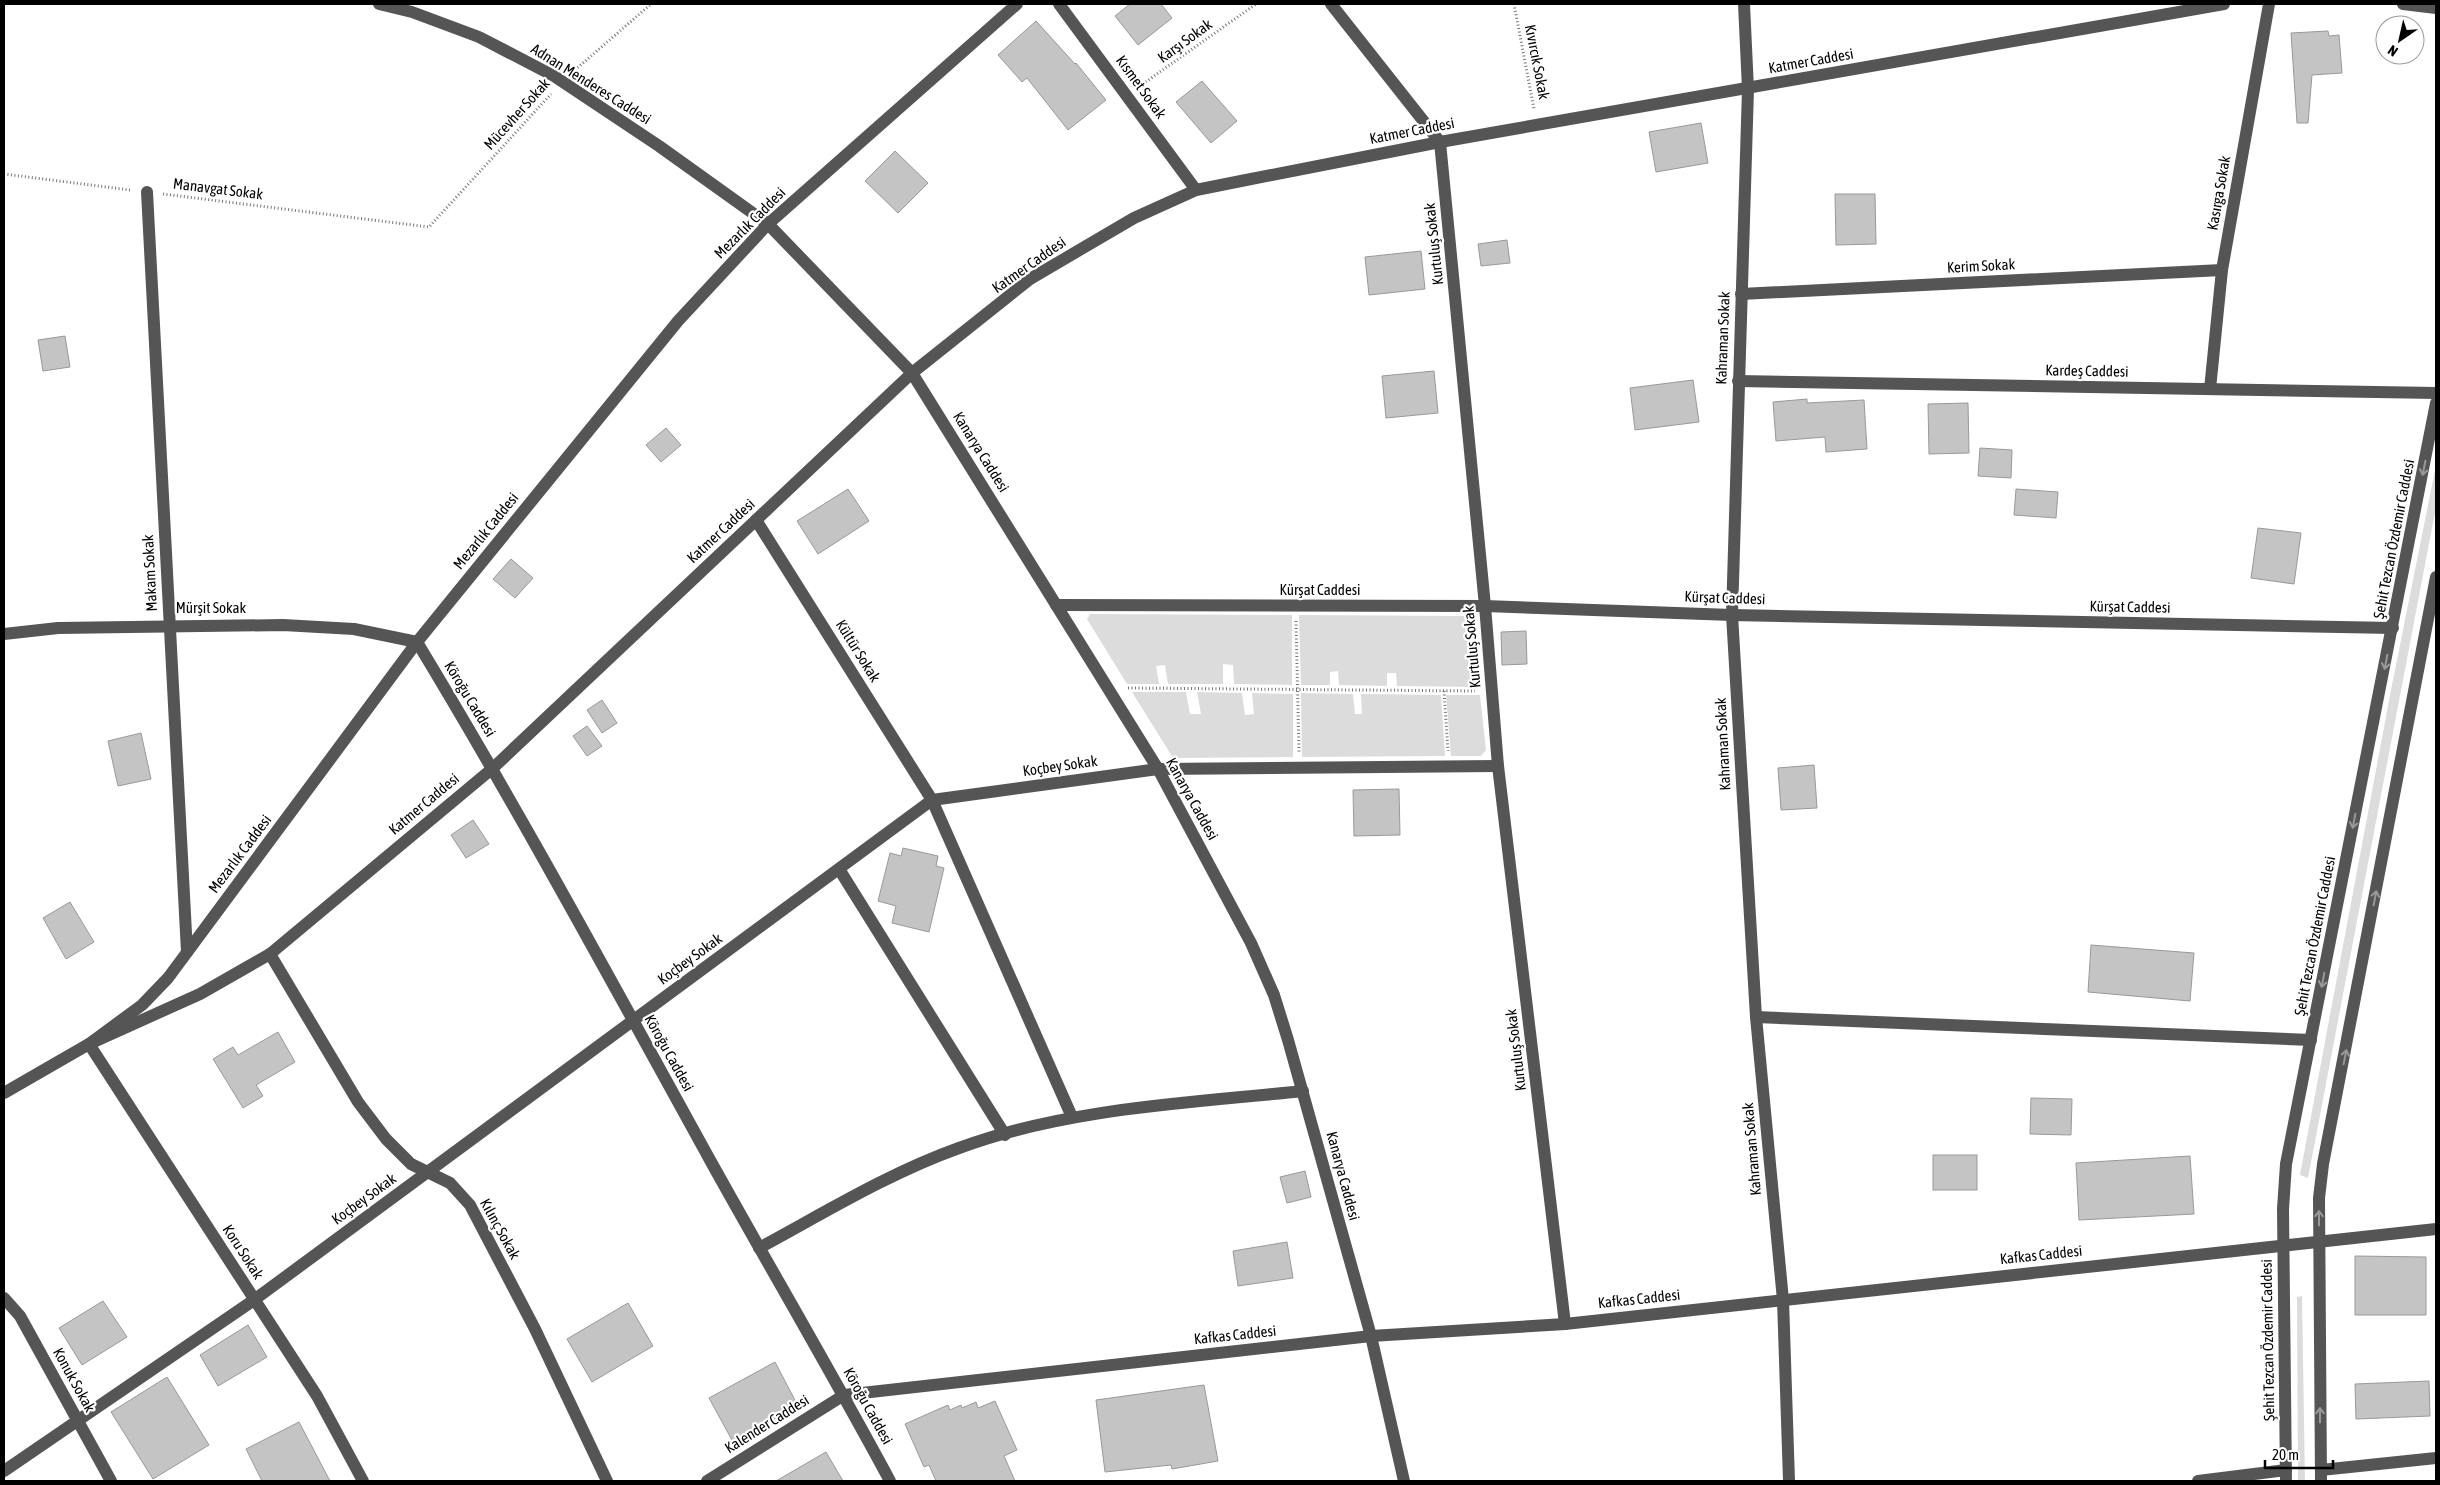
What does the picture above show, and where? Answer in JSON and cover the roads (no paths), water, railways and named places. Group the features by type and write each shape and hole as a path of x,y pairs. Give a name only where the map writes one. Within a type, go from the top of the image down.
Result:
{"street":[{"name":"Adnan Menderes Caddesi","path":"379,4 412,12 478,36 562,82 659,146 768,224"},
{"name":"Mezarlık Caddesi","path":"4,1094 90,1044 142,1005 168,978 416,642 678,321 768,224 1017,4"},
{"name":"Kısmet Sokak","path":"1058,4 1196,190"},
{"path":"1331,4 1440,142"},
{"name":"Kahraman Sokak","path":"1744,4 1748,89 1732,615 1756,1017 1783,1300 1789,1481"},
{"name":"Katmer Caddesi","path":"90,1044 200,994 270,954 493,768 912,373 1030,280 1134,218 1196,190 1440,142 2224,4"},
{"name":"Kasırga Sokak","path":"2210,389 2222,270 2269,4"},
{"path":"2403,4 2436,8"},
{"name":"Kurtuluş Sokak","path":"1440,142 1485,606 1498,766 1565,1324"},
{"name":"Makam Sokak","path":"147,192 187,952"},
{"name":"Kanarya Caddesi","path":"768,224 912,373 1158,769 1251,942 1274,996 1303,1091 1371,1336 1404,1481"},
{"name":"Kerim Sokak","path":"1741,294 2222,270"},
{"name":"Kardeş Caddesi","path":"1738,381 2436,392"},
{"name":"Şehit Tezcan Özdemir Caddesi","path":"2286,1476 2283,1245 2286,1164 2436,403"},
{"name":"Kültür Sokak","path":"756,520 932,800 1072,1116"},
{"path":"2436,577 2432,625 2323,1164 2319,1198 2321,1476 2436,1458"},
{"name":"Kürşat Caddesi","path":"1056,605 1485,606 1732,615 2393,628"},
{"name":"Mürşit Sokak","path":"4,634 58,628 169,625 283,625 354,629 416,642"},
{"name":"Köroğu Caddesi","path":"416,642 493,768 759,1248 844,1395 890,1481"},
{"name":"Koçbey Sokak","path":"4,1471 254,1300 932,800 1158,769 1498,766"},
{"path":"839,869 1005,1135"},
{"name":"Kılınç Sokak","path":"270,954 358,1102 392,1145 411,1164 450,1182 470,1205 535,1329 607,1481"},
{"path":"1756,1017 2311,1040"},
{"name":"Koru Sokak","path":"90,1044 316,1396 363,1481"},
{"path":"759,1248 910,1167 961,1147 1072,1116 1303,1091"},
{"name":"Kafkas Caddesi","path":"844,1395 1371,1336 1565,1324 2436,1228"},
{"name":"Konuk Sokak","path":"4,1298 20,1316 111,1481"},
{"name":"Kalender Caddesi","path":"708,1481 844,1395"},
{"path":"2198,1481 2286,1476"}]}
